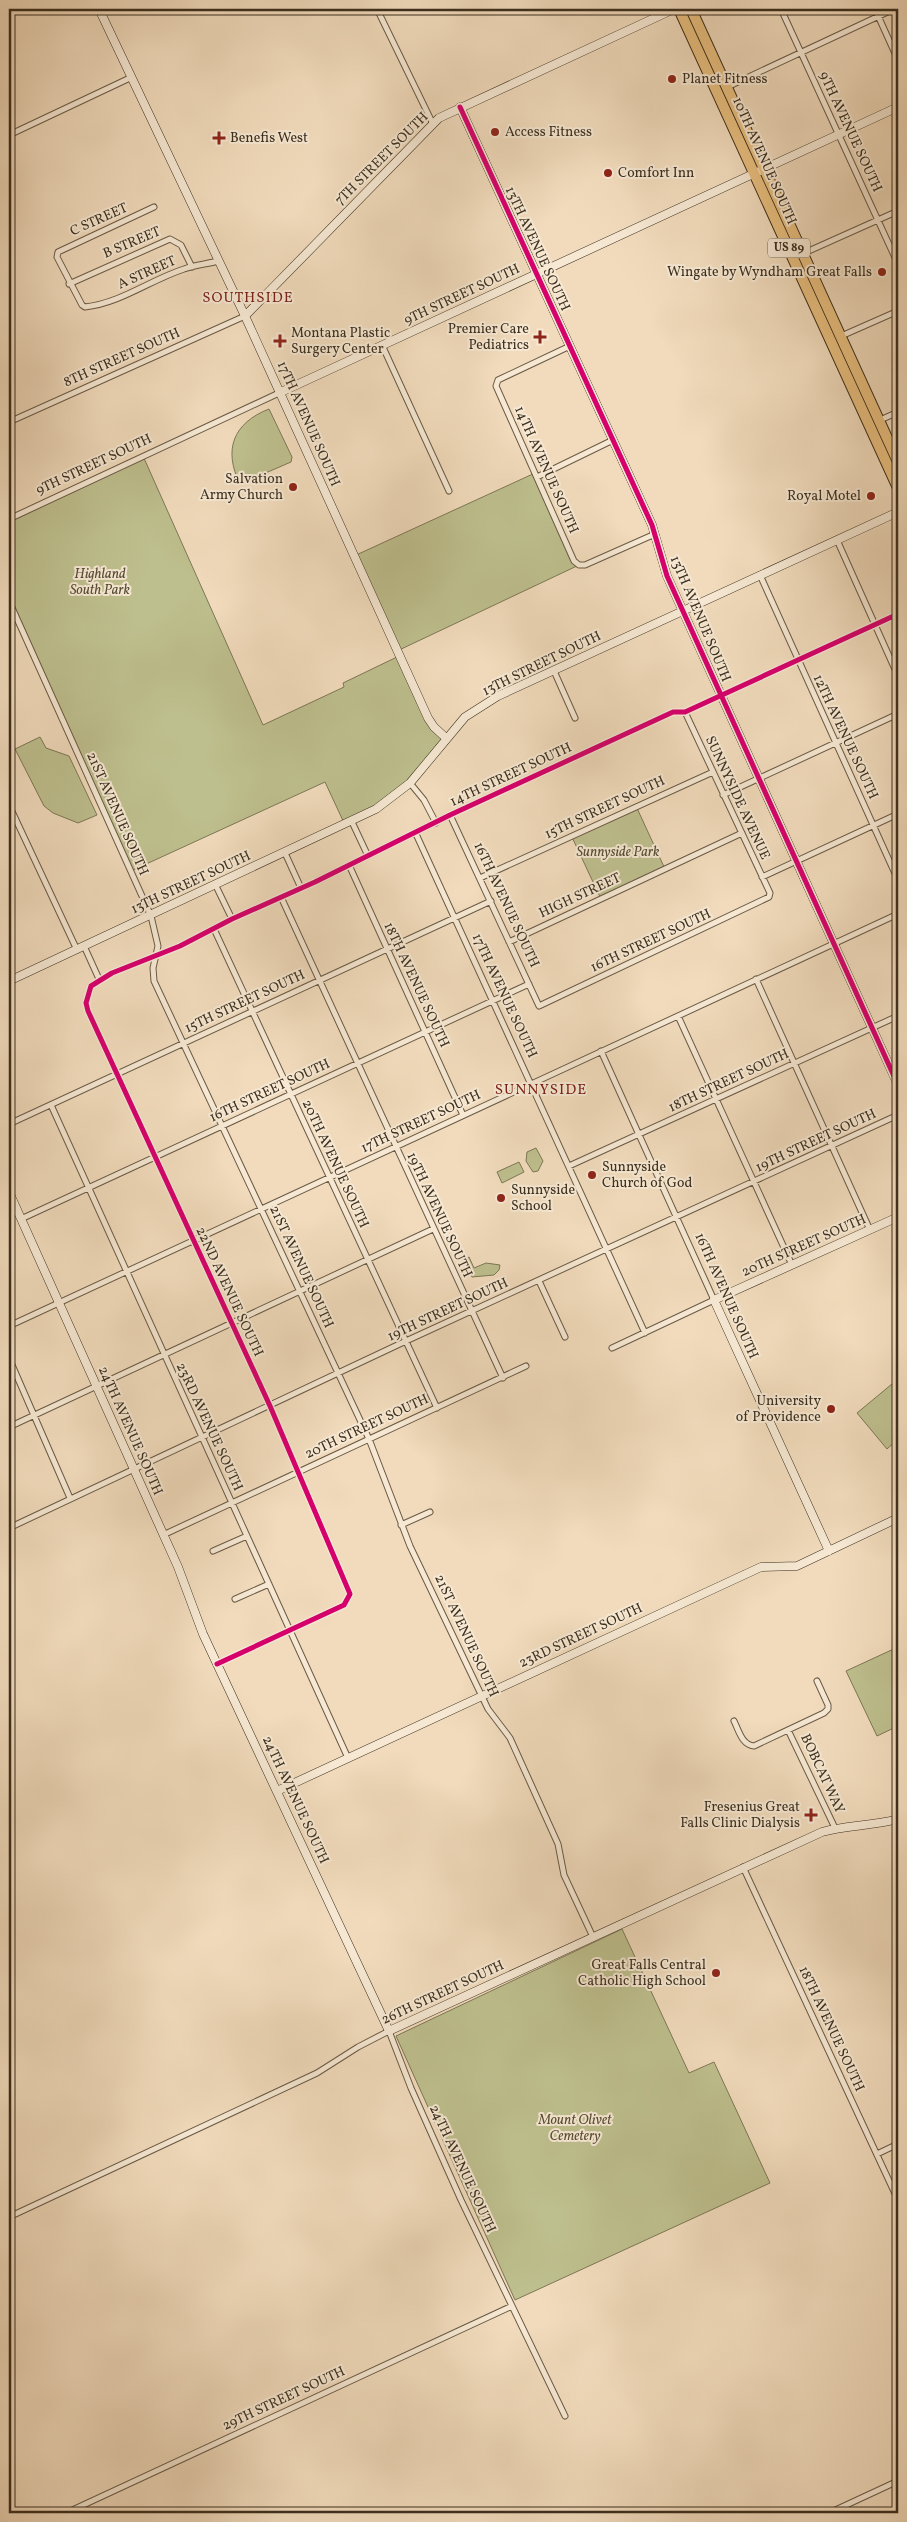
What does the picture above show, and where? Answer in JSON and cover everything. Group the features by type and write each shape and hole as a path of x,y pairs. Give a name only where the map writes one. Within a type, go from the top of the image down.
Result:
{"highway":[{"name":"10TH AVENUE SOUTH","path":"679,9 722,89"},
{"name":"10TH AVENUE SOUTH","path":"691,9 722,89 760,172 793,258 830,341 898,462"},
{"name":"10TH AVENUE SOUTH","path":"760,172 804,254 842,336 898,488"}],"street":[{"name":"17TH AVENUE SOUTH","path":"99,9 245,316 428,718 434,727 446,738"},
{"path":"377,9 433,124"},
{"name":"7TH STREET SOUTH","path":"245,316 439,118 674,9"},
{"name":"9TH AVENUE SOUTH","path":"781,9 898,264"},
{"path":"875,9 898,60"},
{"path":"722,89 894,9"},
{"path":"9,135 132,77"},
{"name":"9TH STREET SOUTH","path":"9,519 898,107"},
{"name":"13TH AVENUE SOUTH","path":"460,108 614,440 655,534 667,576 898,1085"},
{"name":"C STREET","path":"70,284 57,257 61,249 154,207"},
{"path":"793,258 898,211"},
{"name":"B STREET","path":"70,284 170,239 181,245 192,267"},
{"name":"A STREET","path":"70,284 78,301 85,308 118,299 192,267 218,261"},
{"path":"830,341 898,311"},
{"name":"8TH STREET SOUTH","path":"9,422 245,316"},
{"path":"382,346 449,491"},
{"name":"14TH AVENUE SOUTH","path":"570,346 496,383 574,561 579,565 585,565 655,534"},
{"path":"875,423 898,412"},
{"path":"537,477 614,440"},
{"name":"13TH STREET SOUTH","path":"9,981 352,822 382,805 410,783 446,738 465,718 482,706 554,670 898,512"},
{"path":"837,540 898,676"},
{"name":"12TH AVENUE SOUTH","path":"760,576 898,880"},
{"name":"21ST AVENUE SOUTH","path":"9,601 151,916 157,938 153,968 154,981 369,1439 401,1525 481,1695 495,1721 505,1730 514,1747 558,1844 564,1874 594,1937"},
{"name":"14TH STREET SOUTH","path":"99,979 214,929 416,834 450,815 673,712 685,712 898,614"},
{"path":"554,670 575,718"},
{"name":"SUNNYSIDE AVENUE","path":"685,712 770,893"},
{"path":"723,795 898,714"},
{"name":"15TH STREET SOUTH","path":"480,878 712,772"},
{"path":"410,783 424,800 436,823"},
{"path":"9,805 80,948 99,979"},
{"path":"762,877 898,814"},
{"name":"16TH AVENUE SOUTH","path":"450,815 539,1006"},
{"path":"9,823 16,820"},
{"path":"352,822 368,856"},
{"name":"17TH AVENUE SOUTH","path":"416,834 645,1333"},
{"name":"HIGH STREET","path":"509,942 742,834"},
{"path":"285,853 301,888"},
{"name":"18TH AVENUE SOUTH","path":"349,865 463,1114"},
{"path":"216,886 232,919"},
{"name":"16TH STREET SOUTH","path":"539,1006 765,899 770,893"},
{"name":"19TH AVENUE SOUTH","path":"281,897 503,1378"},
{"name":"15TH STREET SOUTH","path":"9,1124 490,901"},
{"name":"17TH STREET SOUTH","path":"9,1326 898,914"},
{"name":"20TH AVENUE SOUTH","path":"214,929 437,1408"},
{"name":"22ND AVENUE SOUTH","path":"99,979 91,986 87,995 88,1011 270,1406 349,1587 349,1599 344,1604 290,1630"},
{"path":"756,980 870,1230"},
{"name":"16TH STREET SOUTH","path":"21,1218 529,984"},
{"path":"678,1016 792,1265"},
{"name":"18TH STREET SOUTH","path":"569,1166 898,1016"},
{"name":"16TH AVENUE SOUTH","path":"601,1051 829,1551"},
{"name":"23RD AVENUE SOUTH","path":"51,1105 348,1758"},
{"name":"19TH STREET SOUTH","path":"9,1527 406,1341 898,1116"},
{"name":"24TH AVENUE SOUTH","path":"9,1192 134,1469 217,1664 389,2031 411,2088 564,2416"},
{"name":"20TH STREET SOUTH","path":"612,1348 898,1217"},
{"path":"9,1427 433,1229"},
{"path":"539,1281 564,1337"},
{"path":"9,1358 70,1498"},
{"name":"20TH STREET SOUTH","path":"163,1535 526,1366"},
{"path":"401,1525 430,1512"},
{"name":"23RD STREET SOUTH","path":"276,1791 761,1567 797,1566 898,1518"},
{"path":"213,1551 247,1536"},
{"path":"235,1599 269,1584"},
{"path":"217,1664 290,1630"},
{"path":"734,1721 744,1741 754,1746 788,1730 828,1709 817,1681"},
{"name":"BOBCAT WAY","path":"788,1730 835,1828"},
{"name":"26TH STREET SOUTH","path":"9,2217 317,2073 358,2047 389,2031 744,1867 835,1828 898,1819"},
{"name":"18TH AVENUE SOUTH","path":"744,1867 898,2200"},
{"path":"877,2154 898,2144"},
{"name":"29TH STREET SOUTH","path":"66,2513 512,2306"},
{"path":"830,2513 898,2481"}],"green space":[{"path":"269,409 292,457 291,462 240,484 232,460 232,449 235,439 247,422"},
{"name":"Highland South Park","path":"143,456 263,725 344,687 343,683 399,656 428,718 446,738 410,783 345,825 325,782 131,871 9,600 9,519"},
{"path":"535,473 574,561 579,565 397,651 354,556"},
{"path":"40,737 46,748 69,756 97,815 78,823 53,813 44,806 15,749"},
{"name":"Sunnyside Park","path":"636,806 665,869 601,899 571,835"},
{"path":"536,1148 543,1161 538,1171 533,1172 526,1161 527,1152"},
{"path":"519,1162 524,1172 502,1183 497,1172"},
{"path":"469,1257 474,1268 486,1263 500,1265 499,1270 494,1275 472,1277 464,1260"},
{"path":"898,1379 898,1439 887,1449 857,1413"},
{"path":"898,1647 898,1726 877,1736 846,1671"},
{"name":"Mount Olivet Cemetery","path":"622,1929 689,2073 714,2062 770,2183 515,2300 396,2036"}],"cycle path":[{"path":"460,107 652,525 667,576 898,1085"},
{"path":"217,1664 344,1605 350,1594 270,1406 88,1011 86,1003 91,986 112,973 180,946 232,919 315,882 450,815 673,712 685,712 898,614"}],"place":[{"name":"Planet Fitness","path":"672,79"},
{"name":"Access Fitness","path":"495,132"},
{"name":"Benefis West","path":"219,138"},
{"name":"Comfort Inn","path":"608,173"},
{"name":"Wingate by Wyndham Great Falls","path":"882,272"},
{"name":"Premier Care Pediatrics","path":"540,337"},
{"name":"Montana Plastic Surgery Center","path":"280,341"},
{"name":"Salvation Army Church","path":"293,487"},
{"name":"Royal Motel","path":"871,496"},
{"name":"Sunnyside Church of God","path":"592,1175"},
{"name":"Sunnyside School","path":"501,1198"},
{"name":"University of Providence","path":"831,1409"},
{"name":"Fresenius Great Falls Clinic Dialysis","path":"811,1815"},
{"name":"Great Falls Central Catholic High School","path":"716,1973"}],"district":[{"name":"SOUTHSIDE","path":"248,298"},
{"name":"SUNNYSIDE","path":"541,1090"}]}
